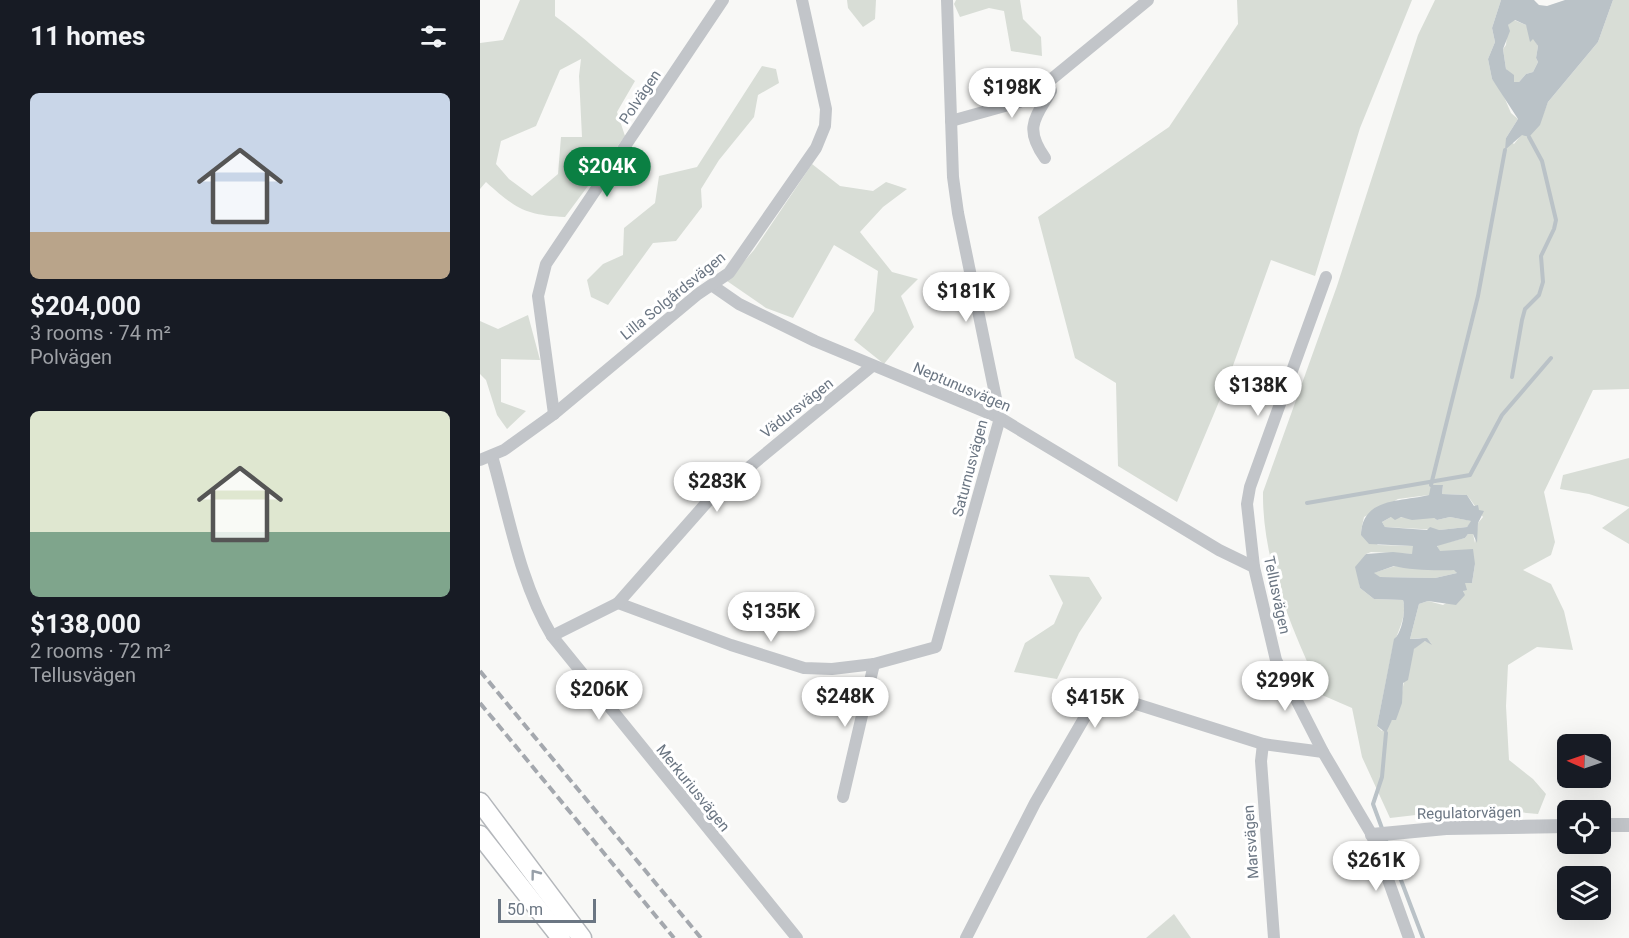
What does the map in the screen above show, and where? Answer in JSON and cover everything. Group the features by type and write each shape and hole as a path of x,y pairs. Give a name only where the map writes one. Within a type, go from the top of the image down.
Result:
{"main road":[{"path":"480,802 582,938"},
{"path":"480,835 561,938"}],"street":[{"name":"Polvägen","path":"554,414 538,296 546,264 723,0"},
{"name":"Lilla Solgårdsvägen","path":"486,458 504,450 554,414 698,294 729,273 747,250 816,148 825,126 826,109 802,0"},
{"name":"Saturnusvägen","path":"874,664 936,647 1000,418 957,213 953,177 947,0"},
{"path":"951,122 1019,102 1048,82 1148,0"},
{"path":"1045,158 1034,129 1038,109 1051,91 1048,82"},
{"name":"Tellusvägen","path":"1326,277 1250,487 1247,513 1254,567 1276,660 1323,752 1380,834 1409,938"},
{"name":"Neptunusvägen","path":"713,286 739,304 872,366 1000,418 1219,550 1254,567"},
{"name":"Vädursvägen","path":"552,636 618,603 708,501 872,366"},
{"name":"Merkuriusvägen","path":"486,458 540,617 552,636 797,938"},
{"path":"618,603 731,645 804,668 832,669 874,664 843,797"},
{"path":"966,938 1035,803 1093,703 1099,698 1114,697 1263,744 1323,752"},
{"name":"Marsvägen","path":"1263,744 1261,761 1274,938"},
{"path":"1611,825 1629,825"},
{"name":"Regulatorvägen","path":"1380,834 1446,828 1557,826"}],"shaded area":[{"path":"520,0 555,0 555,16 635,81 617,112 625,136 565,217 522,209 505,199 486,182 480,189 480,43 503,40","holes":["581,59 579,76 582,137 561,137 558,174 532,196 509,179 496,164 501,141 536,126 560,70"]},
{"path":"847,0 876,0 875,19 863,27 848,8"},
{"path":"956,0 1020,0 1023,19 1041,37 1042,56 1011,51 1004,11 989,8 960,17 954,4"},
{"path":"1237,0 1412,0 1360,128 1315,276 1271,260 1226,385 1177,502 1118,466 1116,383 1075,358 1038,217 1169,127 1238,24"},
{"path":"1435,0 1501,0 1492,28 1495,42 1488,59 1492,79 1502,92 1511,113 1518,119 1506,138 1514,144 1522,134 1539,125 1548,102 1598,42 1613,0 1629,0 1629,389 1593,390 1544,492 1555,542 1551,555 1523,570 1551,584 1564,611 1573,650 1537,647 1508,665 1506,706 1509,760 1533,779 1546,794 1538,814 1476,808 1390,818 1362,757 1352,708 1322,695 1311,671 1281,596 1268,545 1263,492 1337,286 1418,35","holes":["1443,485 1442,494 1467,495 1483,517 1478,523 1475,543 1473,534 1468,534 1465,538 1437,545 1439,551 1467,552 1475,564 1472,583 1465,583 1463,593 1443,605 1428,601 1419,604 1410,639 1420,638 1432,643 1425,641 1414,649 1408,663 1396,719 1392,720 1382,731 1377,726 1392,651 1403,620 1403,600 1374,599 1360,588 1357,571 1366,554 1371,552 1412,554 1414,551 1413,546 1378,545 1361,531 1364,517 1398,499 1429,495"]},
{"path":"1501,0 1534,0 1539,5 1547,6 1565,0 1613,0 1598,42 1548,102 1540,125 1529,137 1522,135 1505,150 1506,138 1518,119 1492,79 1488,59 1495,42 1492,28","holes":["1515,20 1526,25 1530,42 1533,39 1538,46 1536,58 1538,62 1533,72 1526,74 1519,82 1514,82 1514,75 1506,69 1503,49 1510,31 1508,25"]},
{"path":"1514,20 1526,25 1538,46 1536,58 1538,62 1533,72 1526,74 1519,82 1514,82 1506,69 1503,49 1506,45 1508,25"},
{"path":"762,66 776,69 779,83 758,95 754,117 719,160 701,189 702,207 676,241 653,243 608,305 591,297 587,280 603,264 623,255 624,228 655,203 659,176 697,167"},
{"path":"812,164 840,186 873,191 886,182 907,189 883,207 860,232 892,272 918,279 901,296 914,327 884,364 854,340 874,311 878,271 834,245 793,318 766,308 727,281 754,250"},
{"path":"528,315 540,360 501,359 501,402 526,411 507,429 497,415 486,380 480,374 480,321 498,329"},
{"path":"1629,458 1629,507 1589,494 1560,489 1563,475"},
{"path":"1431,485 1443,485 1442,494 1467,495 1474,506 1478,505 1479,510 1484,511 1478,523 1477,543 1473,534 1468,534 1465,538 1437,546 1440,551 1473,549 1475,564 1472,583 1465,583 1467,590 1463,591 1465,595 1456,605 1428,601 1419,604 1410,639 1427,638 1432,645 1425,641 1414,649 1408,680 1403,683 1402,703 1396,720 1392,720 1386,733 1377,726 1394,639 1403,621 1403,600 1374,599 1360,588 1355,567 1366,554 1393,552 1412,554 1413,546 1369,544 1361,535 1363,523 1368,514 1385,503 1429,495","holes":["1391,517 1395,520 1401,517 1412,520 1434,518 1437,520 1450,517 1471,521 1467,527 1439,530 1430,527 1427,530 1385,527 1382,522","1394,566 1423,570 1454,570 1457,573 1435,578 1380,577 1374,573"]},
{"path":"1629,508 1629,544 1602,528"},
{"path":"1391,517 1434,518 1437,520 1450,517 1472,521 1467,527 1439,530 1385,527 1382,522"},
{"path":"1395,566 1455,570 1457,573 1435,578 1379,577 1373,573"},
{"path":"1049,575 1089,577 1102,598 1079,633 1057,679 1014,672 1025,643 1054,624 1063,603"},
{"path":"1174,914 1191,938 1146,938"}],"waterway":[{"path":"1512,377 1525,309 1539,295 1543,282 1541,256 1556,220 1542,161 1529,137"},
{"path":"1431,485 1478,296 1505,150"},
{"path":"1307,503 1470,475 1502,415 1551,358"},
{"path":"1383,831 1373,804 1382,777 1386,733"},
{"path":"1385,838 1423,938"}],"railway":[{"path":"480,671 701,938"},
{"path":"480,703 674,938"}]}
